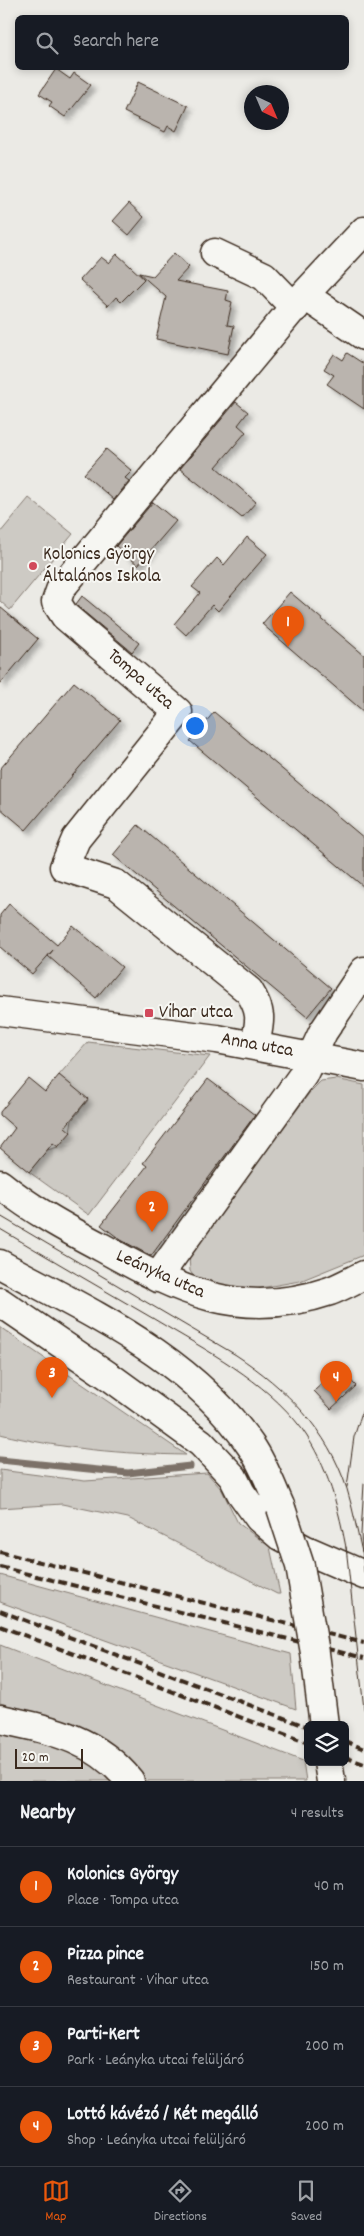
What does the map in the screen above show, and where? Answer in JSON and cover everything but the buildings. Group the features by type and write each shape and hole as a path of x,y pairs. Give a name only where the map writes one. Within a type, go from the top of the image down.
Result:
{"street":[{"name":"Tompa utca","path":"255,1045 260,1023 259,1006 249,991 116,884 64,867 76,839 178,712 65,616 56,602 61,588 300,301 364,231"},
{"path":"215,252 264,276 300,301 364,336"},
{"path":"157,1278 303,1075 323,1032 364,971"},
{"name":"Anna utca","path":"0,1011 255,1045 364,1067"},
{"name":"Leányka utca","path":"0,1184 42,1215 157,1278 212,1298 245,1304 289,1301 330,1291 364,1275"},
{"path":"0,1264 107,1322 159,1355 196,1384 224,1412 252,1447 281,1508 300,1566 323,1721"},
{"path":"0,1302 113,1379 201,1443 233,1477 258,1518 280,1536 304,1549 364,1574"},
{"path":"0,1719 58,1731 81,1741 103,1755 130,1781"},
{"path":"329,1766 331,1781"}],"shaded area":[{"path":"29,498 73,534 10,610 0,601 0,533"},
{"path":"88,1042 210,1056 89,1215 29,1172 47,1150 58,1147 70,1132 72,1120 88,1100 59,1075"},
{"path":"336,1079 364,1085 364,1255 300,1281 249,1290 198,1283 190,1271 189,1256 310,1092 321,1081"},
{"path":"0,1327 186,1455 93,1450 0,1434"},
{"path":"0,1470 85,1481 207,1473 222,1490 238,1523 270,1547 280,1594 128,1518 62,1504 0,1508"},
{"path":"0,1575 291,1654 296,1709 0,1602"},
{"path":"0,1645 303,1761 306,1781 145,1781 126,1760 58,1720 0,1703"},
{"path":"0,1734 45,1744 73,1754 86,1761 110,1781 0,1781"}],"waterway":[{"path":"0,1460 128,1473 190,1466"}],"tram line":[{"path":"0,1216 236,1355 288,1396 317,1429 339,1468 347,1489 362,1552"},
{"path":"0,1229 234,1367 270,1395 302,1429 319,1458 336,1504 347,1553"},
{"path":"347,1487 354,1437 364,1406"},
{"path":"364,1484 361,1534 364,1572"},
{"path":"346,1547 364,1709"}],"railway":[{"path":"0,1552 364,1643"},
{"path":"0,1567 364,1658"},
{"path":"0,1611 304,1725"},
{"path":"0,1626 304,1741"},
{"path":"349,1743 364,1749"},
{"path":"349,1758 364,1764"}],"place":[{"name":"Kolonics György Általános Iskola","path":"33,566"},
{"name":"Kolonics György","path":"288,647"},
{"name":"Vihar utca","path":"149,1013"},
{"name":"Pizza pince","path":"152,1232"},
{"name":"Parti-Kert","path":"52,1398"},
{"name":"Lottó kávézó / Két megálló","path":"336,1402"}]}
